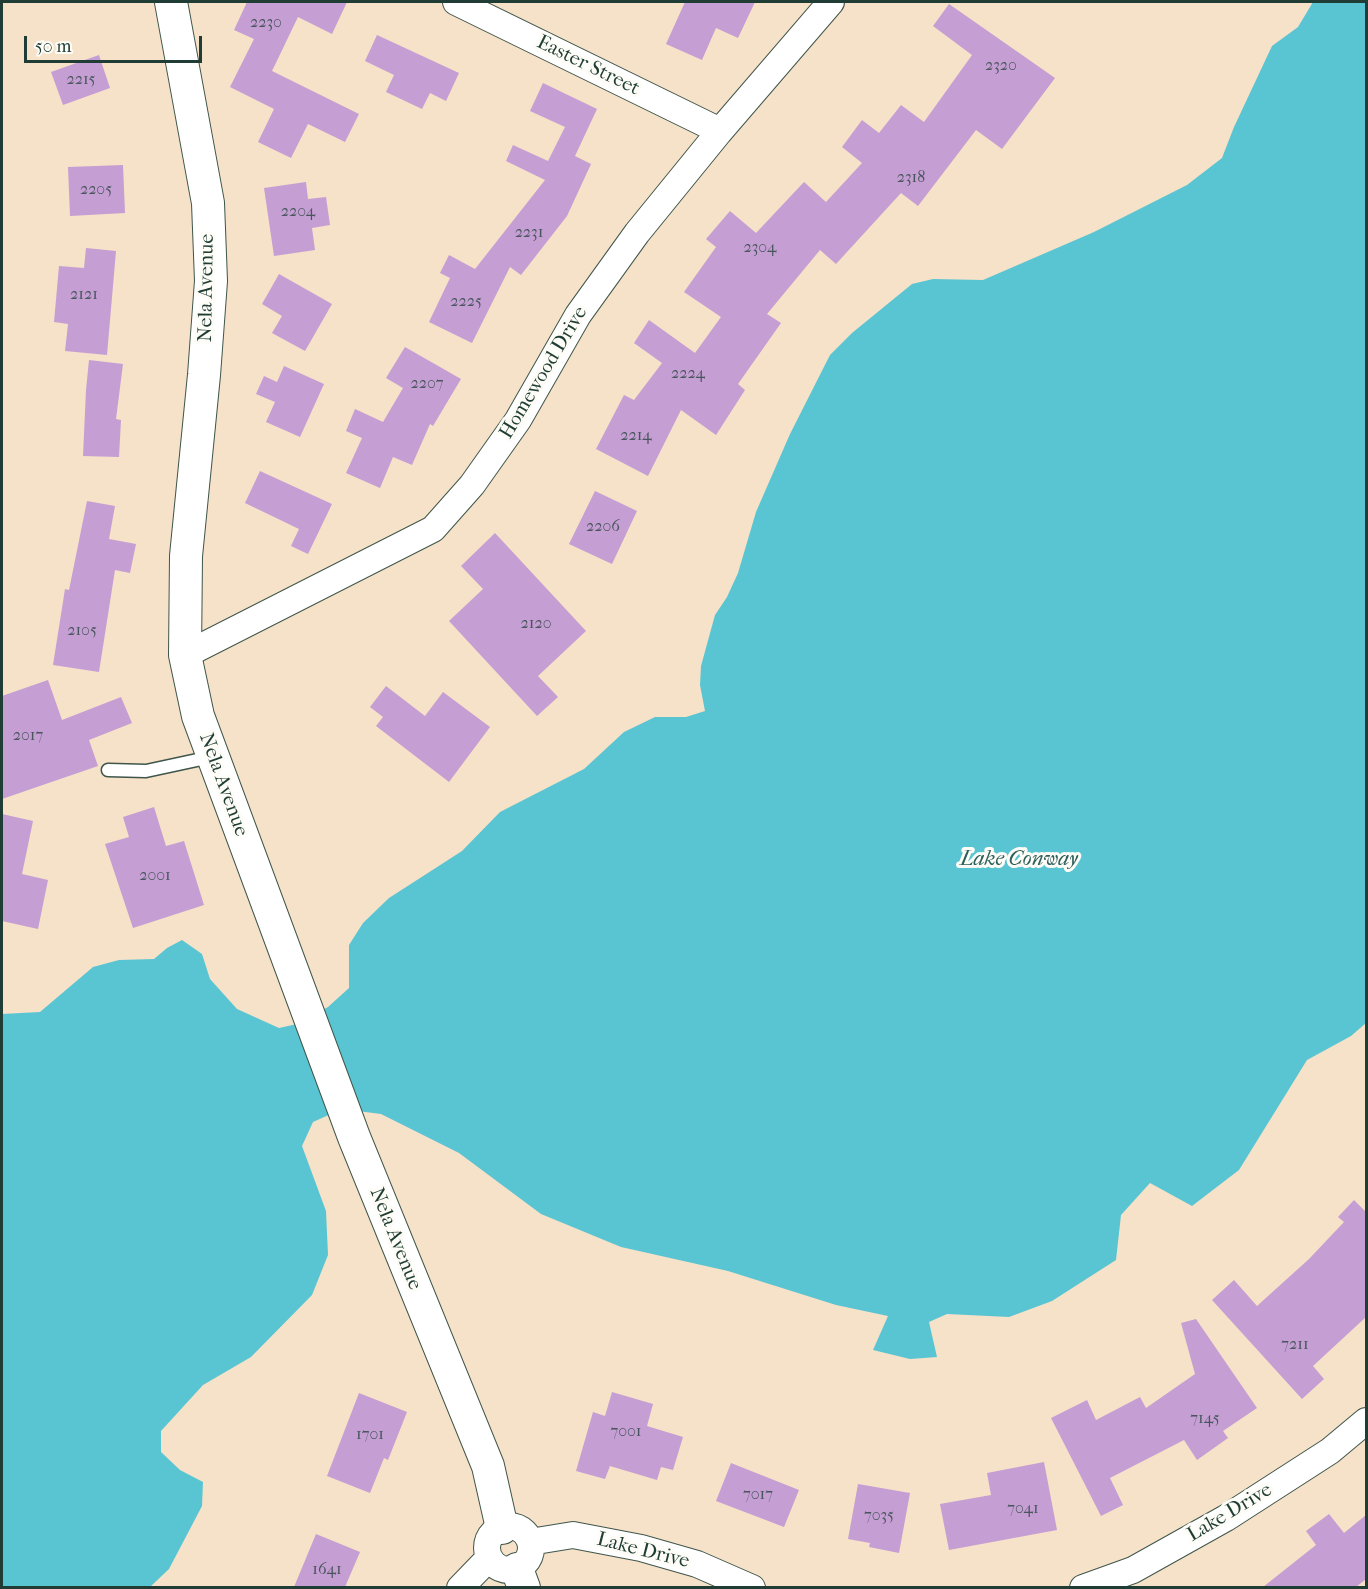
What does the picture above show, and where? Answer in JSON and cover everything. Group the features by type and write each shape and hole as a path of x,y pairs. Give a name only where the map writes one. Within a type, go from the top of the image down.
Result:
{"street":[{"name":"Nela Avenue","path":"171,2 208,202 210,281 204,375 186,556 185,655 198,716 354,1137 488,1466 502,1528"},
{"name":"Homewood Drive","path":"185,655 433,529 472,485 518,420 578,315 637,233 720,131 831,2"},
{"name":"Easter Street","path":"467,4 720,131"},
{"name":"Lake Drive","path":"1083,1587 1133,1570 1226,1518 1330,1450 1366,1421"},
{"path":"460,1587 515,1564 488,1543 495,1531 502,1528"},
{"name":"Lake Drive","path":"515,1564 573,1535 641,1548 697,1564 752,1587"}],"lane":[{"path":"108,771 146,771 213,757"}],"water":[{"name":"Lake Conway","path":"1313,2 1366,2 1366,1023 1351,1036 1307,1060 1239,1170 1192,1206 1150,1183 1121,1215 1116,1260 1052,1301 1009,1317 947,1314 929,1322 937,1357 910,1359 873,1350 888,1316 836,1305 728,1271 621,1247 541,1214 459,1153 381,1114 342,1109 313,1122 302,1146 326,1211 328,1255 312,1295 251,1357 203,1385 161,1431 161,1452 180,1470 203,1482 202,1506 169,1569 150,1587 2,1587 2,1014 40,1012 93,967 119,960 154,959 167,948 182,940 202,954 210,979 237,1009 279,1028 297,1024 328,1007 349,988 349,945 363,923 389,898 462,851 500,812 584,769 624,732 655,717 686,717 705,711 700,685 701,666 715,615 727,597 738,573 756,512 790,434 830,355 852,333 912,284 933,279 983,280 1094,232 1187,185 1222,158 1272,46 1298,27"}],"building":[{"path":"247,2 347,2 332,34 298,17 272,71 359,114 345,142 308,124 291,158 258,142 274,109 230,87 254,39 234,30"},
{"path":"685,2 755,2 738,38 716,28 702,60 666,44"},
{"path":"949,4 1055,78 1002,149 976,130 918,206 901,193 836,264 820,250 767,314 781,323 738,384 745,390 716,435 681,410 648,476 596,449 624,395 634,400 662,363 634,343 649,320 695,353 721,317 684,292 716,247 706,239 730,211 756,233 804,182 826,202 862,163 842,147 862,120 879,133 901,105 924,122 972,55 933,26"},
{"path":"377,35 459,73 446,101 430,93 422,109 386,92 394,75 365,61"},
{"path":"99,55 110,88 63,105 51,72"},
{"path":"543,83 597,109 575,156 591,164 567,216 521,275 510,267 472,343 429,322 450,278 440,273 449,255 475,269 545,180 506,161 513,145 548,161 565,127 530,111"},
{"path":"123,165 125,213 70,216 68,167"},
{"path":"306,182 308,199 326,197 330,225 312,228 315,250 274,256 264,188"},
{"path":"86,248 116,251 107,355 65,351 68,324 54,322 59,266 84,268"},
{"path":"279,274 332,304 305,351 272,333 282,316 262,304"},
{"path":"405,347 461,379 433,426 430,424 412,465 393,457 380,488 346,473 362,438 346,431 355,409 383,422 403,388 386,378"},
{"path":"89,360 123,364 116,419 121,420 119,457 83,456"},
{"path":"284,366 324,384 300,437 266,422 275,402 256,394 264,376 277,382"},
{"path":"260,471 332,504 308,554 291,546 299,529 245,503"},
{"path":"595,491 637,511 612,564 569,544"},
{"path":"87,501 115,506 109,539 136,544 130,573 115,570 99,672 53,665 65,589 69,590"},
{"path":"495,533 586,631 538,676 558,697 537,716 449,621 483,589 461,566"},
{"path":"48,680 62,720 121,697 132,723 89,740 98,766 2,799 2,696"},
{"path":"386,686 425,716 443,692 490,727 449,782 376,726 383,717 370,707"},
{"path":"154,807 166,846 184,841 204,905 133,928 105,844 129,837 123,817"},
{"path":"2,814 33,821 22,874 48,880 38,929 2,921"},
{"path":"1354,1200 1366,1212 1366,1317 1313,1366 1324,1379 1302,1399 1212,1300 1234,1280 1257,1306 1309,1259 1344,1222 1338,1217"},
{"path":"1196,1319 1257,1408 1223,1431 1228,1438 1197,1460 1184,1440 1110,1478 1123,1505 1101,1516 1051,1418 1087,1400 1096,1420 1140,1397 1146,1408 1195,1374 1181,1323"},
{"path":"612,1392 653,1404 647,1426 683,1437 673,1470 661,1467 657,1480 610,1466 605,1479 576,1471 593,1412 605,1416"},
{"path":"359,1393 407,1412 388,1460 384,1458 370,1493 327,1476"},
{"path":"1044,1462 1057,1530 949,1550 940,1504 991,1495 987,1473"},
{"path":"731,1463 799,1490 784,1527 716,1501"},
{"path":"858,1484 910,1493 899,1553 869,1547 870,1543 848,1539"},
{"path":"1329,1514 1344,1533 1366,1515 1366,1579 1356,1587 1263,1587 1316,1545 1306,1531"},
{"path":"316,1534 360,1552 345,1587 294,1587"}]}
